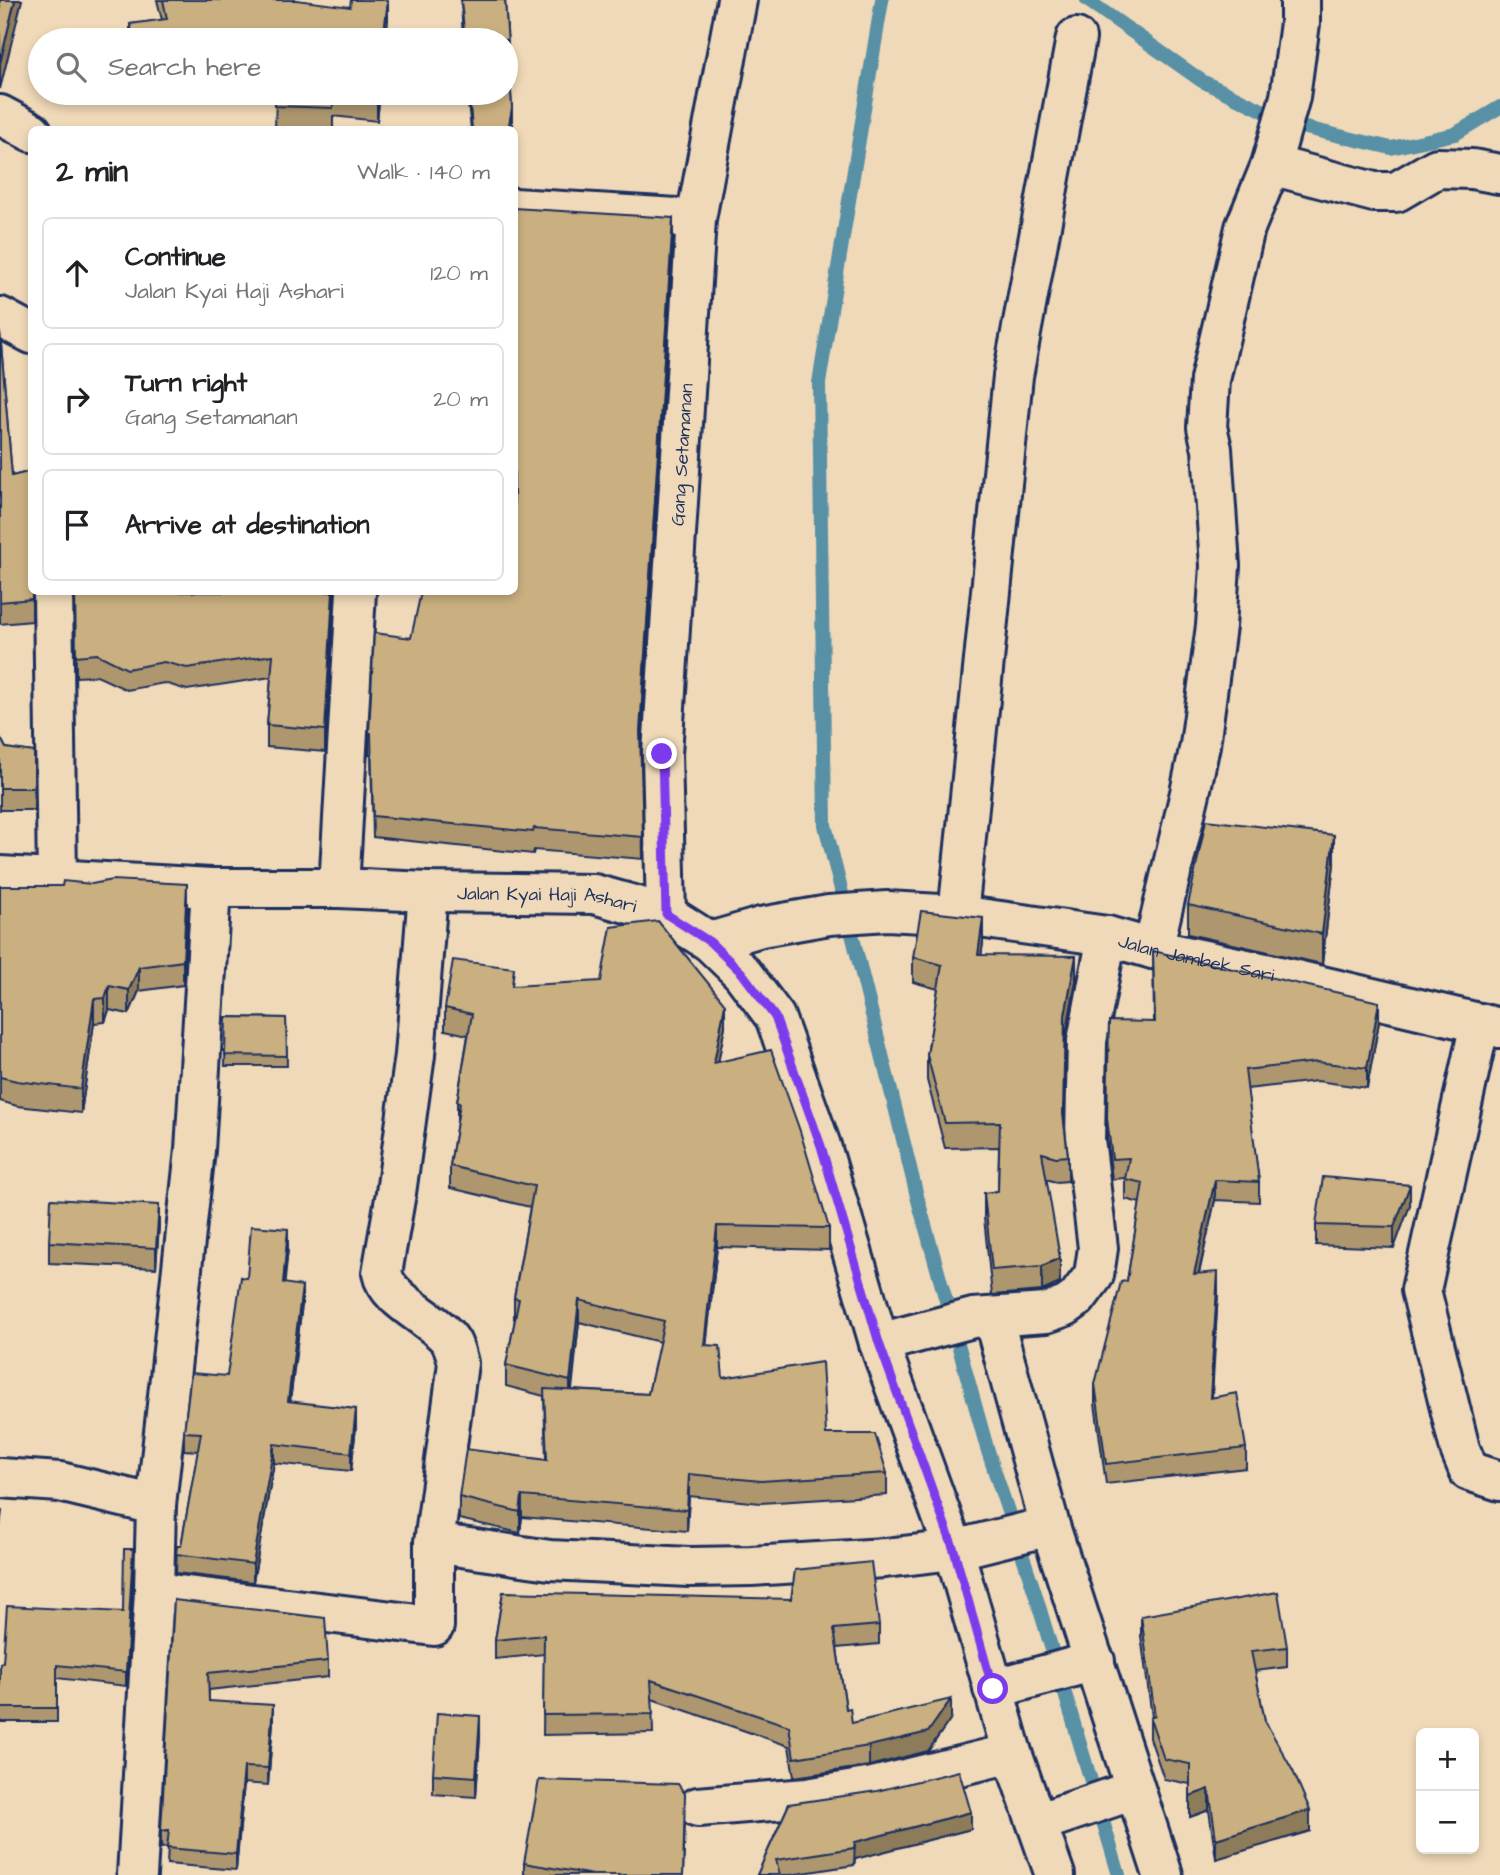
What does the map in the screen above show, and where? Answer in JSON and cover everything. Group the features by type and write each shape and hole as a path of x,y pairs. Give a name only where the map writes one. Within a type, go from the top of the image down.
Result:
{"street":[{"name":"Gang Setamanan","path":"666,914 662,754 696,219 737,0"},
{"path":"1153,949 1195,769 1216,626 1220,566 1208,427 1210,380 1245,228 1273,158 1290,97 1300,0"},
{"path":"958,915 1013,376 1076,38"},
{"path":"0,115 28,130"},
{"path":"1273,158 1374,192 1396,192 1437,168 1472,169 1500,174"},
{"path":"518,208 696,219"},
{"path":"0,317 28,332"},
{"path":"53,595 57,880"},
{"path":"339,888 356,595"},
{"name":"Jalan Kyai Haji Ashari","path":"0,876 211,888 594,894 666,914 710,942 742,973 775,1017 894,1339 967,1547 1009,1685 1012,1754 1052,1818 1055,1875"},
{"path":"137,1875 154,1592 156,1505 195,1150 211,888"},
{"path":"154,1592 434,1626 434,1543 458,1363 450,1340 394,1293 383,1280 382,1273 415,1055 428,892"},
{"name":"Jalan Jambek Sari","path":"710,942 761,927 829,915 887,911 958,915 1107,936 1153,949 1490,1026"},
{"path":"894,1339 983,1317 1046,1313 1066,1306 1077,1298 1094,1275 1098,1248 1086,1139 1087,1041 1107,936"},
{"path":"1490,1026 1420,1290 1460,1449 1469,1471 1500,1481"},
{"path":"983,1317 1163,1875"},
{"path":"0,1478 60,1482 156,1505"},
{"path":"434,1543 550,1560 689,1567 751,1566 885,1558 967,1547 1050,1526"},
{"path":"1009,1685 1095,1661"},
{"path":"698,1807 807,1798 873,1787 1012,1754"},
{"path":"1052,1818 1134,1790"}],"building":[{"path":"0,0 15,0 0,63"},
{"path":"163,0 296,0 350,7 351,0 388,0 384,28 131,28 130,24 167,19"},
{"path":"461,0 505,0 507,28 464,28"},
{"path":"333,105 333,108 275,106"},
{"path":"470,105 512,105 509,126 472,126"},
{"path":"518,208 673,218 640,731 643,837 534,828 533,832 373,816 369,733 374,633 411,638 420,595 518,595"},
{"path":"0,332 12,476 28,472 28,595 32,595 32,599 0,602"},
{"path":"75,595 333,595 325,730 267,725 273,655 187,668 164,662 127,669 97,654 76,656"},
{"path":"0,737 6,748 34,752 34,788 0,788"},
{"path":"1206,820 1334,835 1322,934 1188,905"},
{"path":"112,880 187,884 183,961 139,967 129,990 109,986 105,998 94,999 81,1089 0,1077 0,886 62,886 63,881 92,884"},
{"path":"921,911 983,918 978,955 1076,956 1065,1015 1063,1114 1068,1156 1056,1157 1042,1153 1060,1258 1042,1266 992,1270 984,1193 998,1191 1000,1122 945,1123 927,1055 942,965 913,957"},
{"path":"658,921 725,1004 714,1063 771,1050 800,1131 829,1228 717,1226 704,1345 720,1346 723,1378 822,1362 826,1434 875,1434 887,1473 761,1481 689,1474 687,1510 522,1496 520,1512 459,1497 466,1449 547,1460 544,1389 648,1394 664,1321 579,1300 570,1381 506,1365 519,1299 514,1298 534,1186 450,1166 460,1103 457,1102 472,1014 445,1008 453,960 514,968 512,986 601,981 611,927"},
{"path":"1153,951 1379,1002 1367,1068 1317,1062 1245,1070 1259,1182 1215,1180 1194,1274 1218,1272 1210,1398 1237,1393 1246,1448 1106,1464 1095,1384 1121,1282 1127,1281 1143,1183 1125,1179 1129,1158 1112,1159 1107,1118 1109,1021 1155,1022"},
{"path":"226,1017 286,1018 287,1056 225,1055"},
{"path":"1323,1177 1410,1185 1394,1227 1316,1225"},
{"path":"51,1199 159,1205 156,1248 49,1242"},
{"path":"251,1226 288,1229 283,1283 302,1286 288,1401 356,1409 351,1453 274,1444 253,1564 176,1554 177,1546 181,1546 201,1433 184,1432 191,1373 227,1376 241,1277 247,1278"},
{"path":"124,1549 133,1549 126,1672 57,1665 57,1708 0,1708 0,1663 3,1662 7,1606 123,1612"},
{"path":"871,1562 879,1625 834,1629 846,1709 850,1708 852,1723 951,1699 928,1732 869,1746 794,1758 789,1726 651,1680 653,1714 543,1715 544,1635 495,1640 503,1592 791,1599 795,1570"},
{"path":"1278,1592 1287,1647 1251,1651 1265,1721 1293,1771 1310,1810 1216,1839 1209,1789 1190,1796 1190,1764 1164,1759 1150,1718 1155,1716 1141,1616"},
{"path":"174,1600 325,1618 328,1661 208,1673 209,1701 273,1705 268,1768 244,1767 236,1854 167,1848 169,1830 161,1831"},
{"path":"437,1713 480,1716 476,1777 433,1774"},
{"path":"959,1771 971,1812 855,1842 854,1848 776,1860 780,1875 757,1875 789,1804 877,1791"},
{"path":"539,1780 678,1784 685,1794 683,1875 593,1875 524,1863"}],"waterway":[{"path":"882,0 819,383 825,825 918,1200 987,1448 1035,1593 1119,1875"},
{"path":"1087,0 1202,81 1293,125 1391,148 1455,134 1500,107"}],"route":[{"path":"662,754 666,914 710,942 742,973 775,1017 821,1146 879,1343 954,1550 993,1689"}]}
